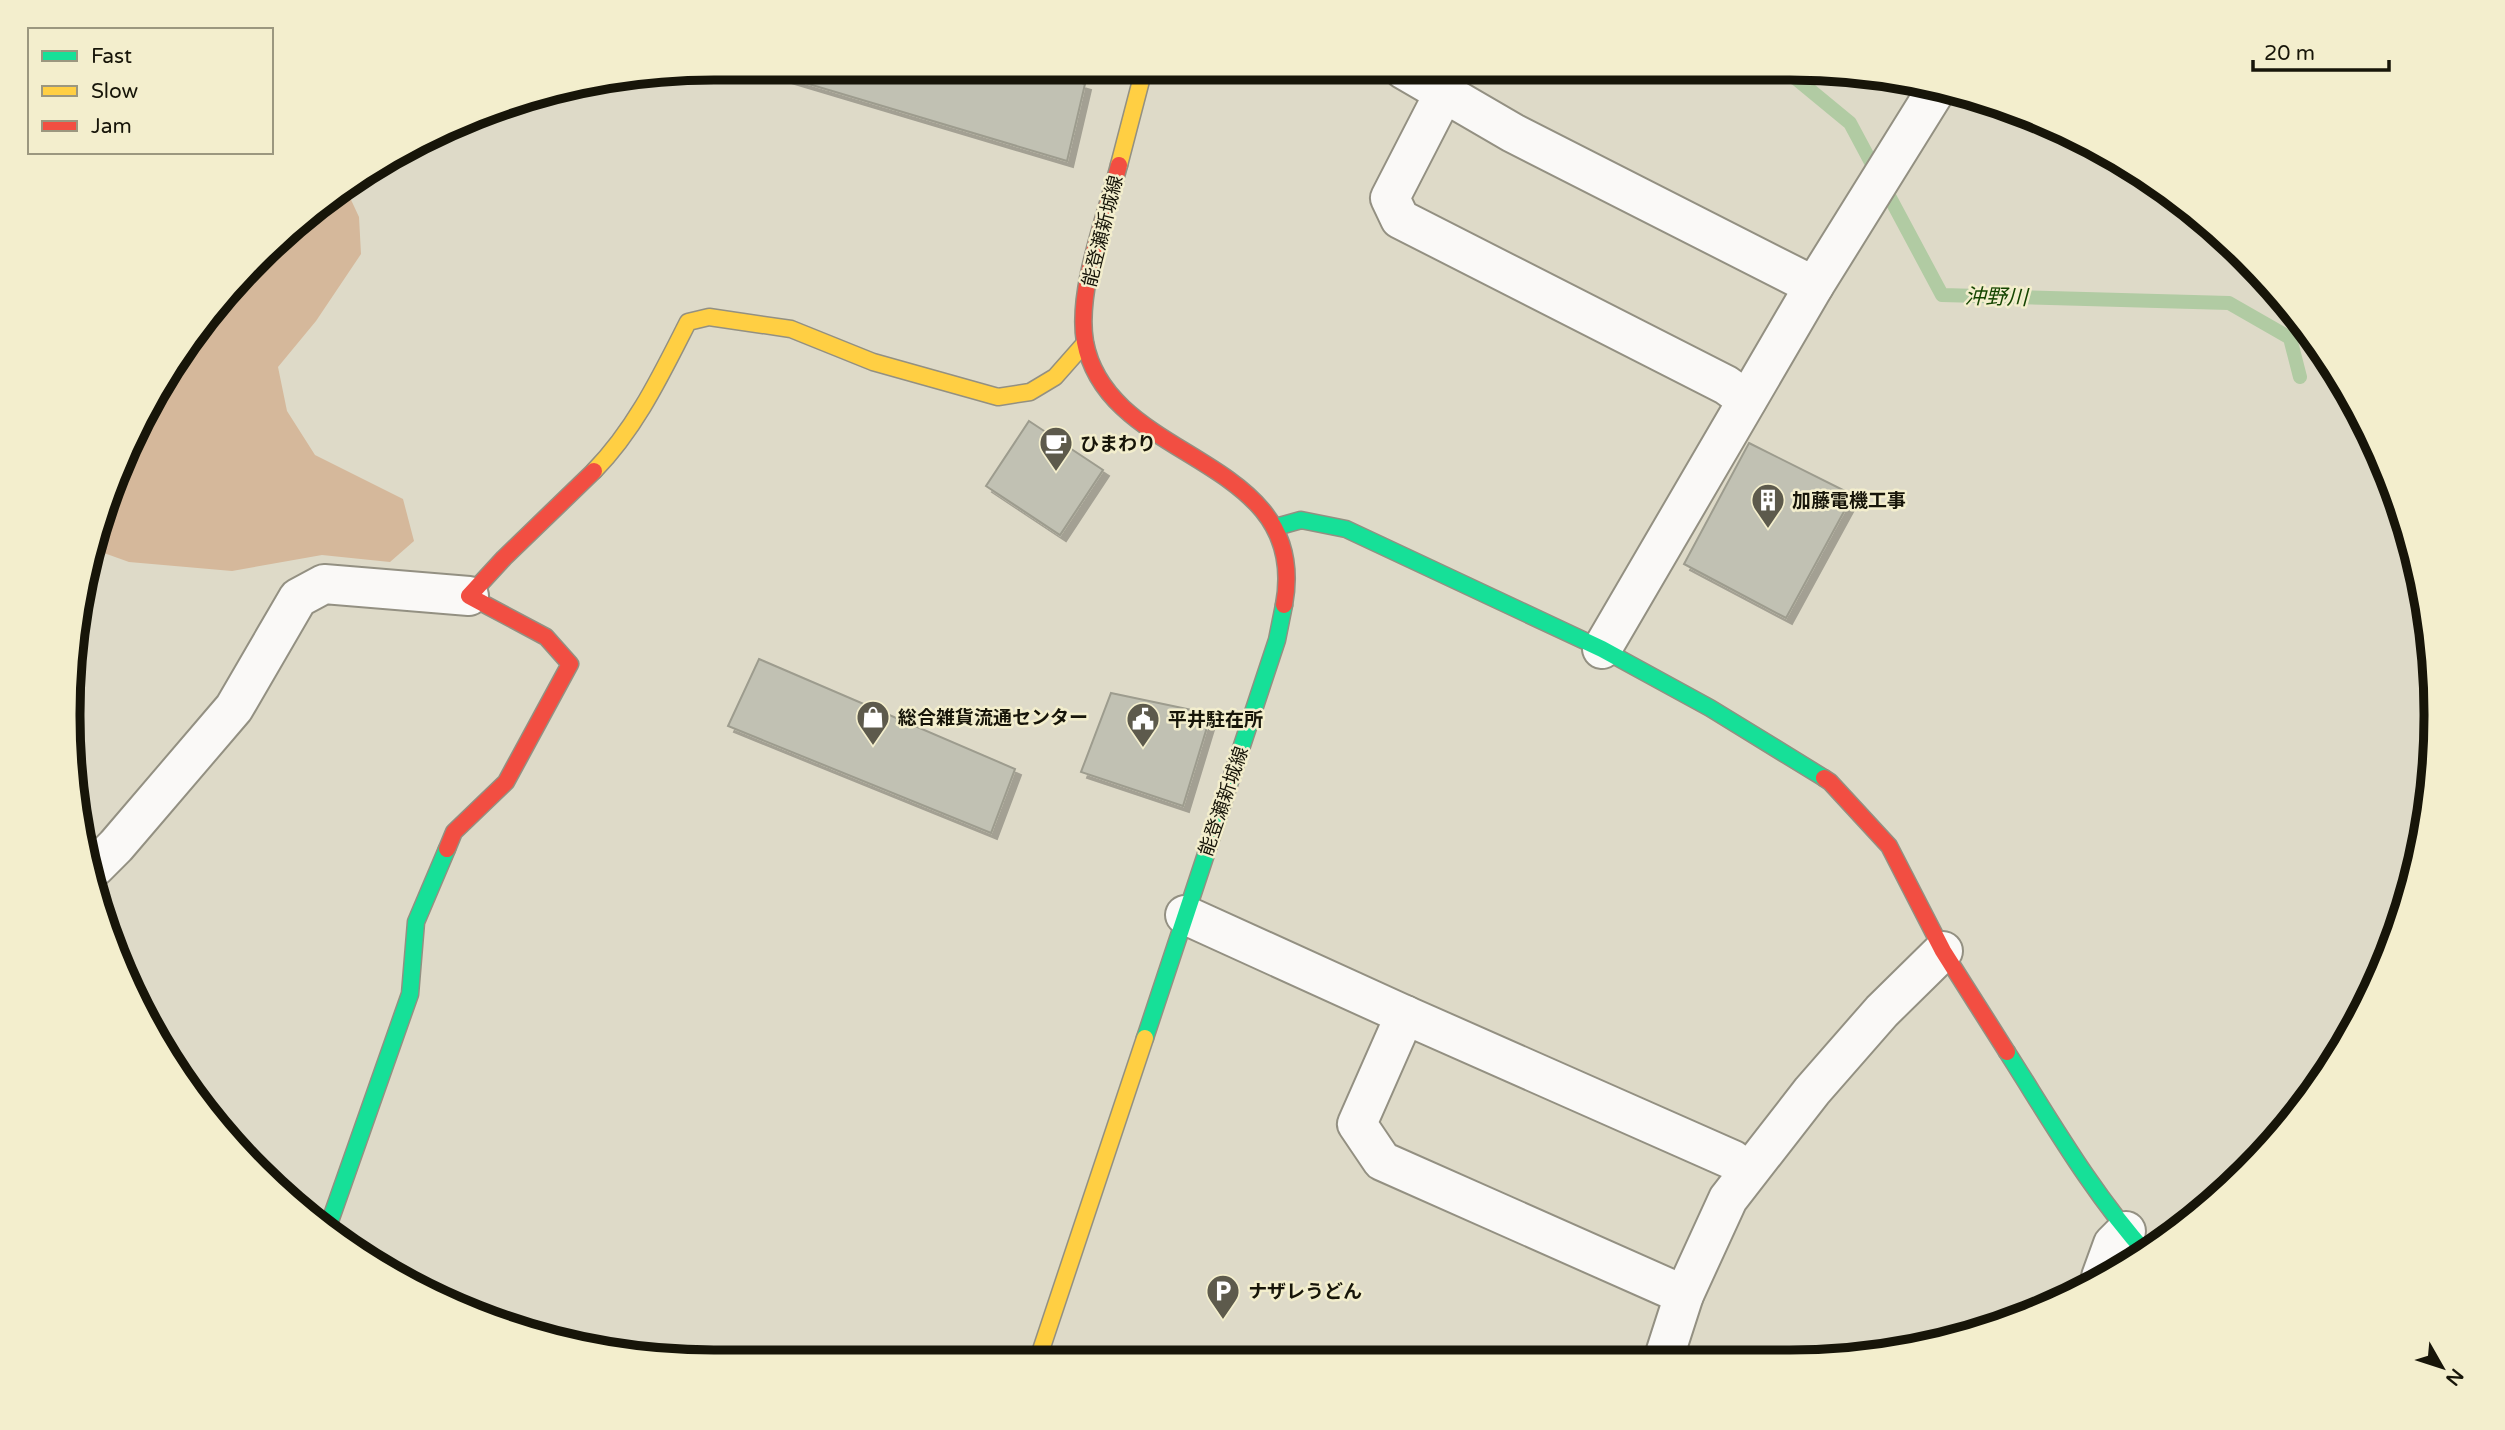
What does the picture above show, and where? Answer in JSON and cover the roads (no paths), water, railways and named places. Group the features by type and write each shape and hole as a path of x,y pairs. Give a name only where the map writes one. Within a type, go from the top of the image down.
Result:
{"street":[{"name":"能登瀬新城線","path":"1041,1350 1277,640 1288,575 1276,527 1247,490 1208,462 1141,424 1114,401 1093,372 1085,343 1086,290 1141,80"},
{"path":"1422,80 1513,133 1814,286"},
{"path":"1444,93 1390,198 1399,219 1726,385 1747,400"},
{"path":"1602,649 1814,286 1932,97"},
{"path":"469,596 492,568 547,518 614,449 640,417 688,322 709,317 791,329 873,362 998,397 1030,392 1055,377 1085,343"},
{"path":"1276,527 1301,520 1346,529 1602,649 1710,708 1829,782 1889,846 1942,951 2095,1190 2136,1242"},
{"path":"99,863 234,708 298,598 324,584 469,596 546,637 570,664 506,782 454,832 416,922 411,994 331,1219"},
{"path":"1185,915 1734,1160 1748,1171"},
{"path":"1666,1350 1684,1295 1728,1199 1748,1171 1882,1011 1942,951"},
{"path":"1405,1015 1357,1124 1382,1161 1684,1295"},
{"path":"2105,1265 2113,1244 2136,1242"}],"waterway":[{"name":"沖野川","path":"1798,80 1850,123 1942,295 2229,303 2290,338 2300,377"}],"place":[{"name":"ひまわり","path":"1056,473"},
{"name":"加藤電機工事","path":"1768,530"},
{"name":"総合雑貨流通センター","path":"873,747"},
{"name":"平井駐在所","path":"1143,749"},
{"name":"ナザレうどん","path":"1223,1321"}]}
